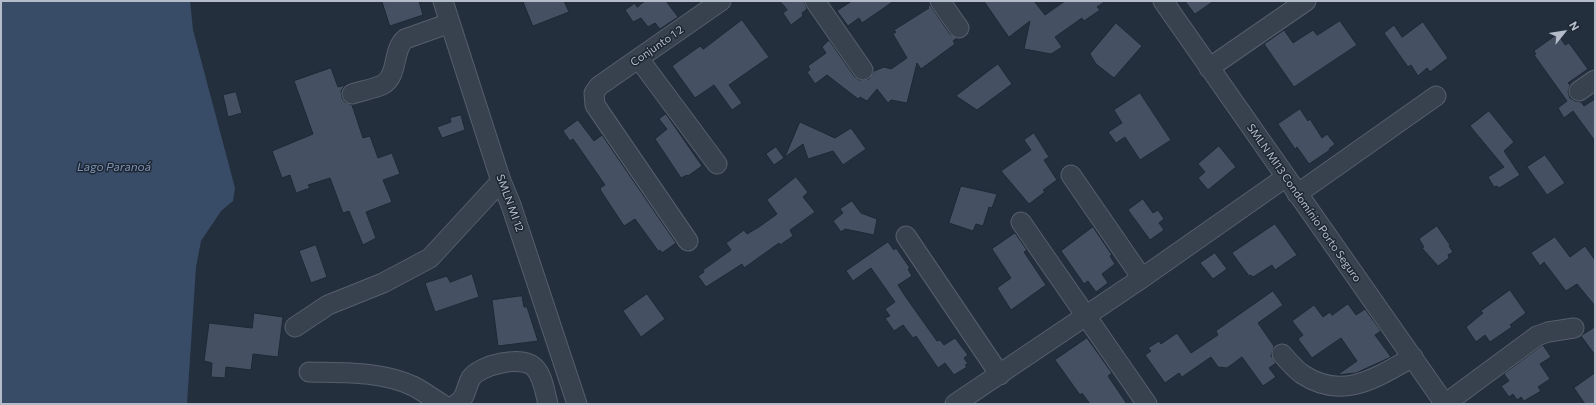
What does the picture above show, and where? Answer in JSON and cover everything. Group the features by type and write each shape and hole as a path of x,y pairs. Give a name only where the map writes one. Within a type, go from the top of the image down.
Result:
{"street":[{"name":"SMLN MI 12","path":"444,1 501,181 511,205 577,404"},
{"name":"Conjunto 1 2","path":"688,241 595,105 594,93 599,86 721,1"},
{"path":"815,1 863,70"},
{"path":"940,1 960,28"},
{"name":"SMLN MI13 Condomínio Porto Seguro","path":"1163,1 1445,404"},
{"path":"1209,68 1306,1"},
{"path":"352,94 383,84 391,76 401,42 450,23"},
{"path":"638,58 717,164"},
{"path":"1579,91 1595,80"},
{"path":"1298,194 1436,96"},
{"path":"1071,175 1142,278"},
{"path":"955,404 1142,278 1286,177"},
{"path":"295,327 328,305 382,283 430,258 501,181"},
{"path":"1021,222 1147,404"},
{"path":"906,236 1000,375"},
{"path":"1445,404 1537,336 1548,332 1574,328"},
{"path":"1282,354 1301,373 1319,384 1344,386 1362,384 1413,357"},
{"path":"456,404 465,396 472,378 483,368 507,362 522,361 534,366 540,378 548,404"},
{"path":"309,372 344,373 393,378 414,386 442,404"}],"water":[{"name":"Lago Paranoá","path":"1,1 190,1 193,30 235,188 233,201 221,211 201,241 196,267 187,404 1,404"}],"building":[{"path":"382,1 419,1 423,15 390,26"},
{"path":"523,1 564,1 569,12 533,26"},
{"path":"645,1 666,1 678,17 660,29 655,23 648,27 641,18 633,22 625,10 635,3 637,7"},
{"path":"780,1 804,1 807,9 802,13 803,16 791,25 783,13 787,10"},
{"path":"852,1 894,1 862,23 859,18 848,26 837,11"},
{"path":"984,1 1034,1 1045,15 1065,1 1106,1 1097,7 1100,10 1084,21 1082,18 1055,37 1062,47 1051,54 1024,49 1030,21 1009,37"},
{"path":"1185,1 1214,1 1195,14"},
{"path":"930,5 950,34 957,38 953,41 955,44 921,69 917,63 907,103 891,100 888,103 877,89 867,101 860,97 858,99 827,75 815,84 807,72 810,70 808,66 826,53 822,47 829,40 854,76 859,80 869,79 874,71 884,67 891,69 907,58 893,34 896,32 894,30 929,8 928,7"},
{"path":"742,20 769,57 729,85 742,103 732,110 714,85 695,98 672,66 700,46 703,49"},
{"path":"1340,21 1357,45 1294,87 1264,44 1284,30 1293,43 1313,30 1317,35"},
{"path":"1423,22 1448,58 1430,72 1427,68 1418,76 1411,65 1408,67 1384,33 1394,25 1402,37"},
{"path":"1116,23 1142,46 1114,78 1096,64 1090,54"},
{"path":"1558,34 1565,45 1569,43 1588,69 1568,83 1570,85 1568,92 1570,98 1581,102 1584,106 1595,99 1595,141 1573,111 1564,118 1558,108 1567,101 1534,55 1536,54 1534,51"},
{"path":"998,64 1012,84 977,110 956,96"},
{"path":"331,68 338,87 345,85 341,91 342,98 345,102 352,105 363,138 370,136 378,158 392,153 400,174 383,180 392,202 366,212 376,238 363,245 349,211 343,213 330,178 308,185 310,188 296,193 290,175 282,178 272,151 313,134 294,81"},
{"path":"236,92 242,113 228,117 223,95"},
{"path":"1140,93 1171,140 1140,160 1125,137 1116,143 1108,132 1122,123 1114,110"},
{"path":"1300,109 1308,121 1310,119 1322,138 1327,134 1335,144 1329,149 1330,150 1309,164 1297,147 1295,149 1278,124"},
{"path":"1489,111 1514,142 1504,151 1520,175 1499,188 1497,186 1494,187 1488,177 1504,167 1470,126"},
{"path":"666,114 702,166 688,176 687,175 681,178 655,139 667,129 659,119"},
{"path":"461,115 465,130 442,138 437,127 451,122 450,118"},
{"path":"578,120 594,141 602,135 676,243 662,253 660,250 659,252 635,219 624,226 601,191 600,188 605,185 573,139 570,141 563,131"},
{"path":"800,122 835,138 851,128 866,149 843,165 833,151 808,159 803,144 785,157"},
{"path":"1034,133 1049,157 1044,160 1057,180 1043,190 1045,192 1029,204 1001,171 1031,150 1024,140"},
{"path":"1219,146 1236,167 1208,190 1198,178 1205,172 1198,164"},
{"path":"776,147 784,158 774,165 766,154"},
{"path":"1545,155 1565,183 1547,195 1527,167"},
{"path":"796,177 808,192 803,197 815,212 790,230 793,236 780,245 779,243 744,268 742,264 706,287 698,276 704,272 703,270 731,250 726,243 744,230 747,234 777,214 767,200"},
{"path":"961,186 997,194 992,208 989,207 983,226 976,224 973,231 949,223"},
{"path":"1143,199 1153,213 1158,210 1164,219 1159,223 1164,230 1150,240 1128,210"},
{"path":"852,201 861,213 877,219 874,235 845,229 841,232 833,221 843,213 840,209"},
{"path":"1275,224 1297,255 1275,270 1272,265 1253,277 1251,275 1249,276 1232,253"},
{"path":"1437,226 1453,252 1448,255 1449,258 1438,266 1422,248 1424,247 1419,239"},
{"path":"1093,227 1112,255 1110,256 1115,264 1102,274 1108,283 1096,292 1088,281 1084,284 1061,251"},
{"path":"1015,233 1027,250 1024,252 1046,285 1011,310 997,288 1011,278 992,249"},
{"path":"1555,237 1570,257 1585,246 1595,260 1595,306 1577,284 1566,291 1544,262 1540,266 1531,253"},
{"path":"888,242 894,250 896,248 910,268 908,269 912,276 898,285 905,296 937,341 940,340 944,345 955,338 968,355 964,358 968,364 965,365 967,367 954,375 945,363 938,368 916,336 913,338 903,325 894,331 885,318 890,316 885,309 895,302 871,268 853,281 846,271"},
{"path":"316,245 327,277 311,283 299,251"},
{"path":"1215,253 1227,269 1213,279 1200,263"},
{"path":"472,274 479,297 435,312 425,283 447,276 450,282"},
{"path":"1510,290 1526,313 1510,325 1512,327 1490,342 1485,335 1476,342 1466,327 1483,313 1481,311"},
{"path":"1273,291 1283,305 1258,323 1274,346 1271,356 1276,363 1269,368 1276,377 1263,386 1242,357 1227,368 1218,367 1211,357 1182,377 1179,373 1165,383 1145,355 1151,351 1148,348 1159,341 1161,344 1177,333 1191,353 1218,335 1216,331"},
{"path":"647,294 665,319 641,337 623,311"},
{"path":"522,296 524,307 527,307 538,341 498,346 492,300"},
{"path":"1348,304 1356,315 1365,309 1381,331 1375,335 1391,357 1356,373 1337,375 1357,361 1341,338 1312,358 1298,339 1303,335 1292,321 1314,305 1323,317 1330,312 1332,315"},
{"path":"254,313 283,317 278,357 253,354 251,370 226,367 225,378 211,377 212,363 204,361 209,323 252,328"},
{"path":"1595,327 1595,355 1581,336"},
{"path":"1087,338 1112,373 1108,376 1127,404 1090,404 1082,393 1080,395 1055,360"},
{"path":"1543,345 1551,357 1540,364 1550,379 1538,387 1541,391 1524,401 1521,397 1517,400 1513,394 1509,397 1501,386 1509,381 1504,374"},
{"path":"1595,373 1595,404 1585,404 1574,388"}]}
